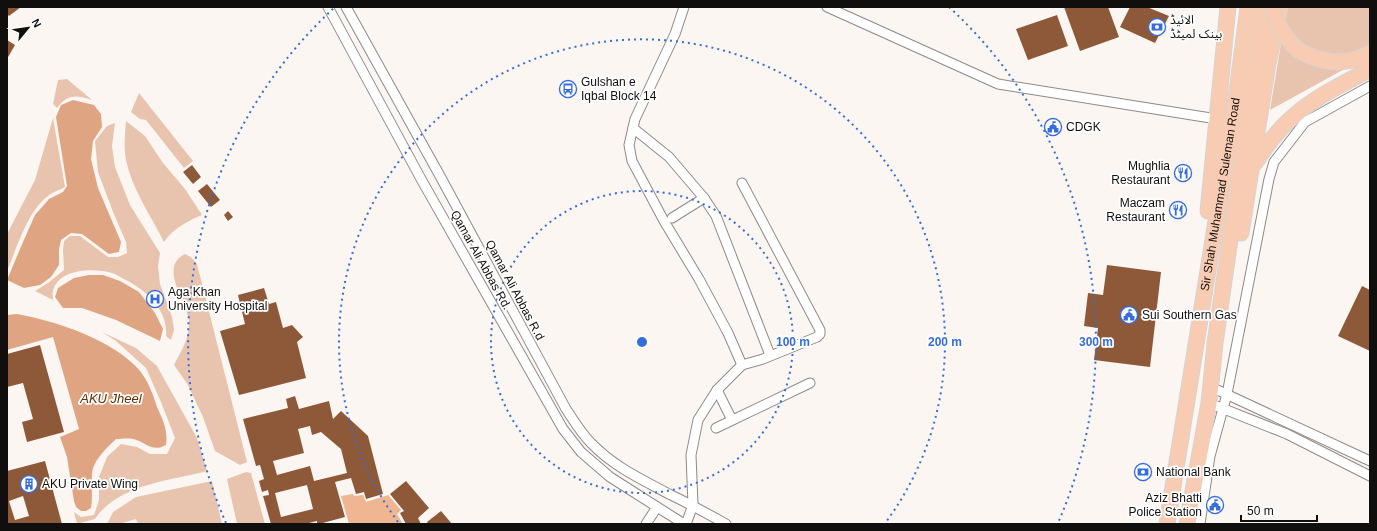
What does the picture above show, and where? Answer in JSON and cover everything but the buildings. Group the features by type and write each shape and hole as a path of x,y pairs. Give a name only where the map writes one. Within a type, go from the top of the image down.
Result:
{"highway":[{"path":"1197,334 1228,7"},
{"name":"Sir Shah Muhammad Suleman Road","path":"1167,524 1235,99 1248,7"},
{"name":"Sir Shah Muhammad Suleman Road","path":"1186,524 1209,403 1215,343 1264,7"},
{"path":"1272,7 1274,18 1287,40 1309,57 1322,61 1338,62 1352,60 1370,53"},
{"path":"1215,343 1234,280 1268,64 1280,7"},
{"path":"1252,169 1265,148 1294,116 1316,100 1370,69"}],"street":[{"name":"Qamar Ali Abbas Rd.","path":"328,7 421,179 563,429 580,452 610,477 685,524"},
{"name":"Qamar Ali Abbas R.d","path":"346,7 444,183 566,409 581,432 592,444 628,473 693,505 726,524"},
{"path":"684,7 675,34 635,119 628,145 632,161 664,221 699,279 728,333 742,365"},
{"path":"827,7 998,84 1217,119"},
{"path":"1200,524 1210,456 1227,394 1267,186 1274,162 1305,122 1370,86"},
{"path":"633,128 669,157 704,198 716,216 770,356"},
{"path":"685,524 693,505 691,455 698,420 717,390 742,365 770,356 817,337 820,334 820,330 742,183"},
{"path":"672,218 704,198"},
{"path":"716,428 810,383"},
{"path":"1211,387 1370,461"},
{"path":"717,390 732,420"},
{"path":"1209,403 1287,434 1370,476"},
{"path":"646,524 657,507"}],"shaded area":[{"path":"1287,7 1370,7 1370,55 1270,110"},
{"path":"67,79 92,100 81,97 73,97 65,100 57,108 53,104 58,80"},
{"path":"139,93 193,161 184,168 146,120 140,119 131,112"},
{"path":"53,118 65,187 54,192 43,200 36,209 24,229 7,271 7,234 35,180"},
{"path":"126,121 145,136 163,163 185,189 202,215 181,226 164,242 138,194 130,174 125,153"},
{"path":"115,123 112,146 115,167 130,205 160,253 158,266 160,284 172,317 174,330 171,340 166,336 164,318 155,302 134,284 114,274 105,271 87,270 70,274 62,278 57,283 53,292 53,300 35,291 64,270 64,241 70,236 80,236 108,257 118,257 127,253 126,242 98,172 95,141 107,126"},
{"path":"185,254 191,257 197,264 247,462 240,465 215,451 203,417 188,385 174,365 184,344 189,327 187,313 174,276 174,267 177,260"},
{"path":"102,332 136,348 157,366 197,438 207,471 161,481 131,491 117,498 105,507 95,519 77,524 74,512 81,517 94,515 99,500 99,477 107,457 121,444 137,447 150,454 167,454 175,438 146,368 116,341"},
{"path":"246,472 251,473 265,524 237,524 227,479"},
{"path":"212,481 222,524 138,524 136,519 119,524 107,524 113,512 136,497"},
{"path":"353,494 354,496 363,495 366,502 388,495 401,510 397,514 403,524 349,524 341,496"}],"water":[{"path":"73,100 94,105 101,114 102,127 93,141 91,159 98,188 121,242 119,252 109,254 82,234 71,233 61,240 59,249 59,265 51,277 40,285 24,288 7,280 35,215 49,199 63,192 67,186 56,117 61,105"},
{"path":"89,275 103,275 120,281 139,292 155,313 163,329 160,341 116,320 82,308 63,308 55,297 58,288 74,278"},
{"name":"AKU Jheel","path":"17,314 66,327 100,341 129,360 143,375 154,397 163,421 166,430 166,445 157,448 149,446 138,440 116,439 101,455 93,469 91,508 86,511 81,511 76,507 67,457 60,437 79,429 53,337 7,350 7,315"}],"place":[{"name":"الائیڈ بینک لمیٹڈ","path":"1157,27"},
{"name":"Gulshan e Iqbal Block 14","path":"568,89"},
{"name":"CDGK","path":"1053,127"},
{"name":"Mughlia Restaurant","path":"1183,173"},
{"name":"Maczam Restaurant","path":"1178,210"},
{"name":"Aga Khan University Hospital","path":"155,299"},
{"name":"Sui Southern Gas","path":"1129,315"},
{"name":"National Bank","path":"1143,472"},
{"name":"AKU Private Wing","path":"29,484"},
{"name":"Aziz Bhatti Police Station","path":"1215,505"}]}
